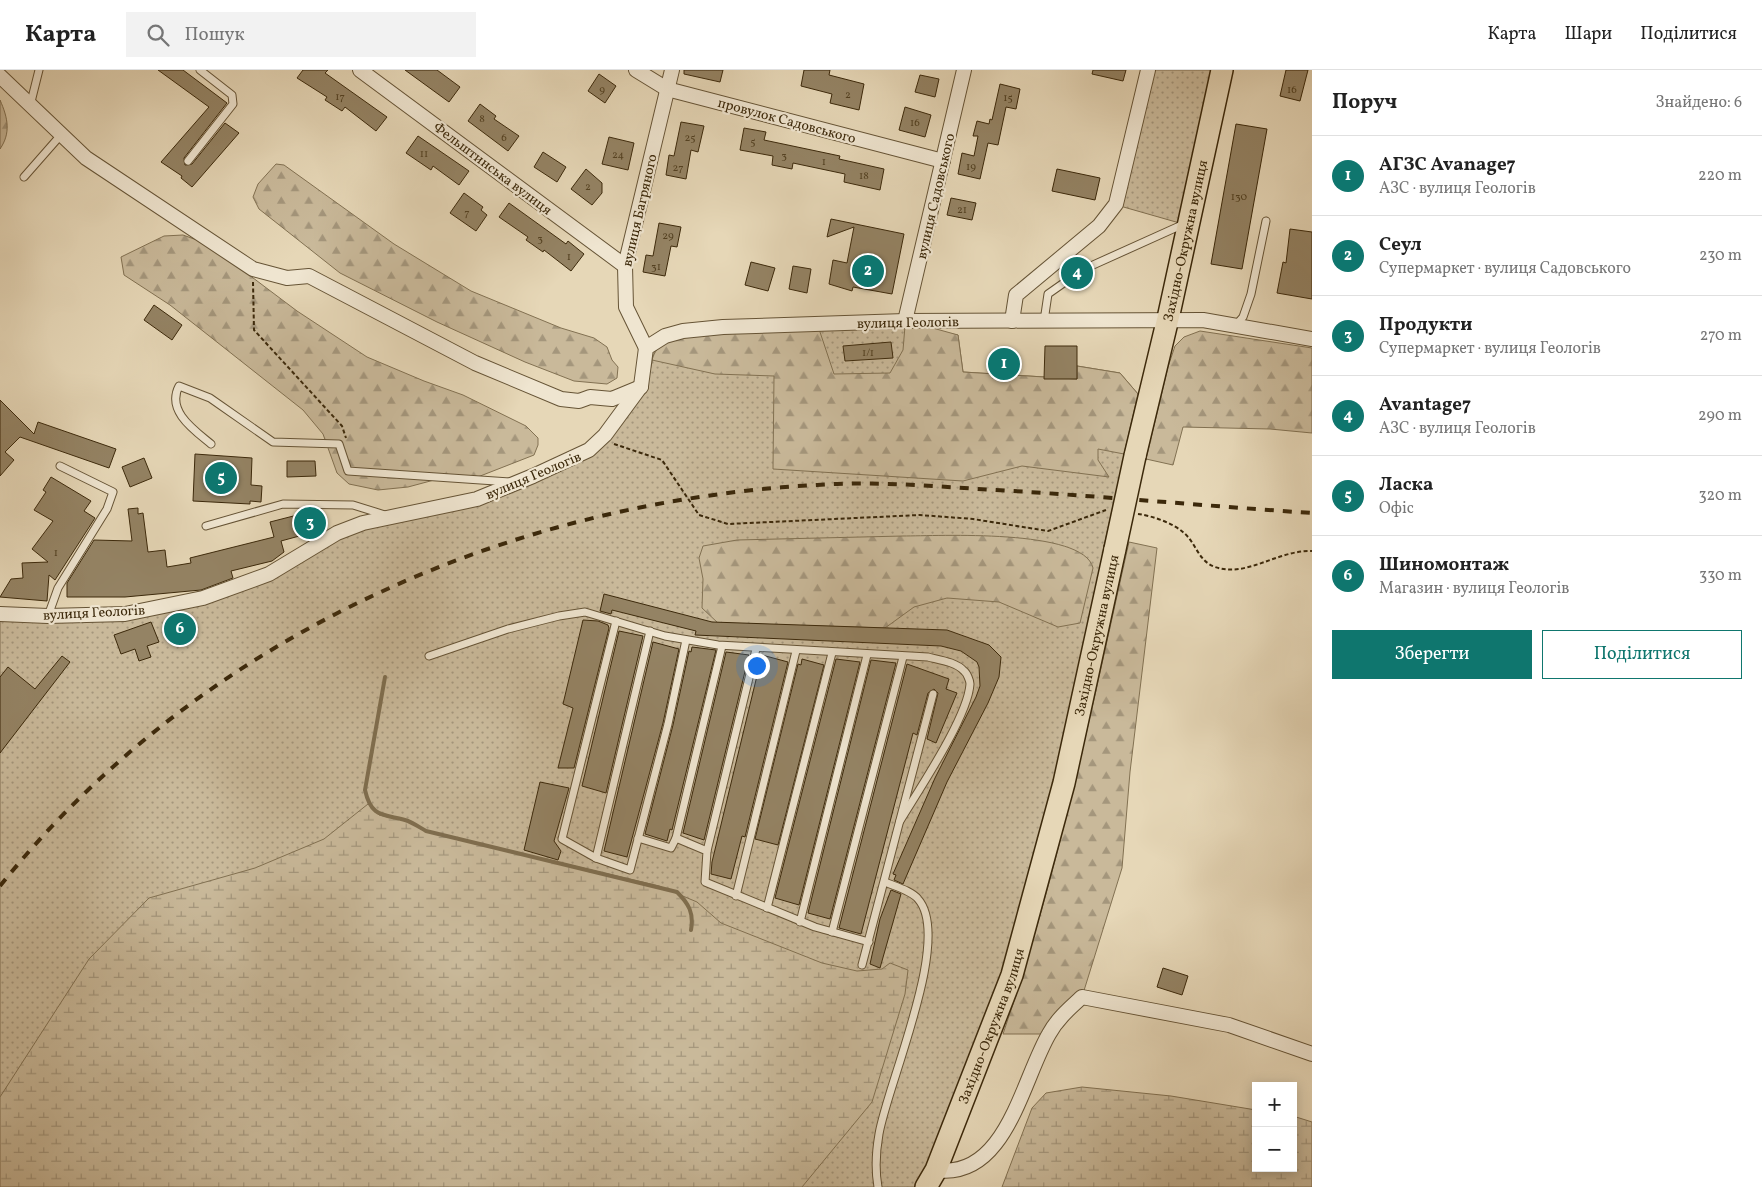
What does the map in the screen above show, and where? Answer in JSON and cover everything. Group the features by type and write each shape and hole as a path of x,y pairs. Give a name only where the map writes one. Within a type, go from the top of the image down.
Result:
{"main road":[{"name":"Західно-Окружна вулиця","path":"931,1178 1012,975 1064,783 1222,70"}],"street":[{"name":"Фельштинська вулиця","path":"360,70 625,266"},
{"name":"провулок Садовського","path":"636,70 667,88 943,161"},
{"name":"вулиця Багряного","path":"646,348 626,307 625,266 672,70"},
{"name":"вулиця Садовського","path":"905,321 964,70"},
{"path":"1012,321 1016,295 1099,226 1116,204 1148,70"},
{"path":"0,76 60,136 86,158 253,269 287,278 309,276 475,363 561,398 580,401 590,397 612,399 641,386"},
{"name":"вулиця Геологів","path":"0,614 48,616 125,614 203,598 269,574 337,534 363,523 477,499 518,482 590,450 601,440 641,386 646,348 665,336 713,328 905,321 1203,320 1312,339"},
{"path":"931,1178 964,1168 976,1162 992,1149 1006,1127 1049,1034 1061,1016 1082,997 1229,1025 1312,1054"}],"lane":[{"path":"30,106 39,70"},
{"path":"188,161 233,104 232,95 200,70"},
{"path":"24,177 60,136"},
{"path":"1236,326 1243,317 1251,294 1266,221"},
{"path":"1082,270 1189,222"},
{"path":"1044,321 1048,294 1075,275"},
{"path":"211,444 189,425 176,407 174,395 178,386 210,398 273,442 339,444 348,471 518,482"},
{"path":"48,616 58,588 98,525 113,492 60,466"},
{"path":"206,526 283,504 353,505 390,517"},
{"path":"429,656 508,629 559,616 585,612 686,640 722,646 928,658 956,665 965,671 970,683 965,704 943,750 900,821"},
{"path":"616,622 562,838 596,858 630,870 668,724 686,640"},
{"path":"596,858 650,631"},
{"path":"638,838 671,848 676,838 722,646"},
{"path":"756,649 707,851 705,882 800,922 868,942"},
{"path":"736,896 796,651"},
{"path":"767,908 832,653"},
{"path":"800,922 867,655"},
{"path":"832,932 903,657"},
{"path":"862,965 933,694"},
{"path":"676,838 707,851"},
{"path":"878,1187 876,1162 879,1133 924,980 928,952 925,914 918,898 885,882"}],"path":[{"path":"253,269 254,330 342,426 348,444 344,459"},
{"path":"601,440 662,460 699,515 728,524 920,515 973,519 999,525 1048,531 1104,509 1114,511"},
{"path":"1133,513 1164,521 1185,533 1203,559 1213,566 1224,569 1246,569 1283,554 1312,551"}],"green space":[{"path":"1153,70 1217,70 1183,224 1120,206"},
{"path":"0,100 5,113 7,131 0,149"},
{"path":"276,164 284,165 394,244 471,291 561,328 594,338 607,347 612,360 618,367 617,378 607,384 574,381 525,362 437,322 340,273 259,209 253,197 258,184"},
{"path":"183,235 208,244 297,311 367,357 463,395 526,426 538,438 538,445 534,455 470,480 449,476 408,487 378,490 349,484 337,473 323,434 303,410 170,305 124,275 121,257 164,236"},
{"path":"905,326 958,335 963,372 1077,379 1077,366 1120,373 1138,394 1104,546 1084,659 1007,973 920,1187 0,1187 0,619 164,612 364,528 479,504 592,454 626,418 646,388 655,349 684,336"},
{"path":"905,326 929,327 958,335 963,372 1077,379 1077,366 1120,373 1138,394 1124,454 1098,449 1098,460 1109,477 1022,466 963,481 773,469 774,376 715,374 652,360 654,354 664,343 684,336 819,329 834,374 890,373 903,350"},
{"path":"1200,331 1312,348 1312,433 1270,429 1183,427 1173,465 1146,459 1168,367 1175,346 1184,337"},
{"path":"946,535 1038,540 1064,546 1084,555 1093,568 1080,623 1058,627 999,602 947,598 914,607 885,628 718,623 702,608 703,579 699,558 703,546 737,540"},
{"path":"1129,542 1157,548 1130,772 1122,868 1082,997 1049,1034 1003,1034 1041,913 1073,790"},
{"path":"368,804 379,815 407,821 426,831 659,886 697,902 721,923 822,963 857,971 882,969 890,963 908,970 905,994 872,1102 802,1187 0,1187 0,1097 89,959 149,898 255,868 324,839"},
{"path":"1082,1087 1171,1096 1252,1109 1252,1172 1297,1172 1297,1117 1312,1122 1312,1187 1002,1187 1032,1108 1046,1093"}],"building":[{"path":"158,70 183,70 227,103 184,158 185,165 192,164 225,123 239,133 192,187 181,178 182,176 161,162 209,107"},
{"path":"303,70 328,70 325,73 387,117 376,131 345,107 342,111 325,100 327,97 297,78"},
{"path":"405,70 437,70 460,87 449,102"},
{"path":"684,70 723,70 720,82 684,74"},
{"path":"804,70 830,70 829,75 864,84 859,110 830,103 832,94 801,86"},
{"path":"1093,70 1126,70 1123,81 1092,74"},
{"path":"1286,70 1308,70 1300,101 1280,96"},
{"path":"599,74 616,86 605,103 588,91"},
{"path":"920,75 939,79 935,97 915,92"},
{"path":"1000,84 1020,89 1016,109 1006,107 998,145 988,143 980,179 958,174 962,153 974,156 978,136 973,136 977,121 989,124 990,119 992,120"},
{"path":"480,104 496,116 494,119 519,136 508,151 468,121"},
{"path":"905,107 931,115 925,137 899,130"},
{"path":"681,122 704,126 698,152 691,150 686,179 666,175 669,155 674,156"},
{"path":"1236,124 1267,129 1242,269 1211,264"},
{"path":"744,128 766,132 764,140 840,156 839,159 884,169 880,190 844,182 845,174 793,163 792,169 772,165 773,156 740,150"},
{"path":"418,136 469,171 459,185 433,166 431,170 406,153"},
{"path":"609,137 634,143 628,170 602,164"},
{"path":"543,152 566,167 557,182 534,167"},
{"path":"586,169 602,183 602,193 592,205 571,189"},
{"path":"1057,169 1100,178 1095,200 1052,191"},
{"path":"464,193 483,207 481,210 487,215 476,231 450,213"},
{"path":"951,198 976,203 972,220 947,215"},
{"path":"509,203 566,244 568,241 584,254 571,271 544,250 543,252 526,240 528,237 499,217"},
{"path":"831,219 904,234 892,294 853,287 852,291 829,284 833,260 847,263 854,227 827,237"},
{"path":"659,223 681,227 677,247 671,246 665,276 643,272 646,255 653,256"},
{"path":"1290,229 1312,232 1312,299 1277,293 1283,262 1286,263"},
{"path":"751,262 775,268 768,291 745,285"},
{"path":"793,266 811,269 807,293 789,289"},
{"path":"154,305 182,325 172,340 144,320"},
{"path":"891,342 893,358 845,361 843,346"},
{"path":"1045,346 1077,346 1077,379 1044,379"},
{"path":"0,400 34,434 38,422 116,449 109,468 20,437 5,452 14,460 0,476"},
{"path":"195,454 252,458 251,485 262,486 261,502 250,501 250,504 193,501"},
{"path":"144,458 152,478 130,487 122,467"},
{"path":"287,461 315,461 316,476 287,477"},
{"path":"51,477 91,501 84,511 95,518 55,580 49,575 47,601 0,597 11,579 23,578 22,563 48,562 32,549 53,521 34,510 46,492 43,490"},
{"path":"138,508 138,514 143,513 148,552 165,550 167,567 191,563 190,558 274,537 270,522 309,512 314,532 281,541 284,552 272,561 231,571 233,578 201,590 125,597 67,597 67,583 94,540 132,541 128,509"},
{"path":"604,594 712,622 947,630 989,645 1001,657 999,677 988,703 947,782 903,884 894,880 896,875 893,874 935,778 976,697 980,686 977,662 961,651 941,646 695,635 696,631 612,610 611,614 600,611"},
{"path":"181,618 188,637 179,641 172,621"},
{"path":"583,620 598,621 608,625 609,628 574,768 558,768 573,708 563,704"},
{"path":"151,622 159,642 147,646 151,657 139,661 135,649 121,654 114,635"},
{"path":"619,631 643,636 606,793 582,786"},
{"path":"653,642 679,649 663,723 627,857 604,851"},
{"path":"692,647 716,650 672,830 670,829 667,841 645,834 673,725 689,651 691,652"},
{"path":"726,652 749,655 704,840 683,833"},
{"path":"762,655 788,662 745,837 742,836 731,879 711,874 712,862"},
{"path":"62,656 70,662 0,753 0,677 8,667 35,689"},
{"path":"802,659 824,665 778,845 755,839 798,664 801,665"},
{"path":"836,659 860,662 799,905 775,898"},
{"path":"871,660 896,663 830,919 808,913"},
{"path":"907,664 949,679 946,689 957,693 936,743 927,739 938,693 934,689 928,693 917,735 913,733 861,934 839,928"},
{"path":"540,782 569,788 554,841 561,851 558,860 524,850"},
{"path":"891,890 901,894 880,968 870,964 880,919"},
{"path":"1163,968 1188,976 1182,995 1157,987"}],"waterway":[{"path":"385,677 365,790 367,799 374,810 384,815 413,823 426,831 677,892 690,909 692,919 691,930"}],"railway":[{"path":"0,886 81,797 171,719 269,651 374,595 485,550 600,516 717,494 837,484 916,485 1035,492 1312,513"}],"place":[{"name":"Сеул","path":"868,271"},
{"name":"Avantage7","path":"1077,273"},
{"name":"АГЗС Avanage7","path":"1004,364"},
{"name":"Ласка","path":"221,478"},
{"name":"Продукти","path":"310,523"},
{"name":"Шиномонтаж","path":"180,629"}]}
